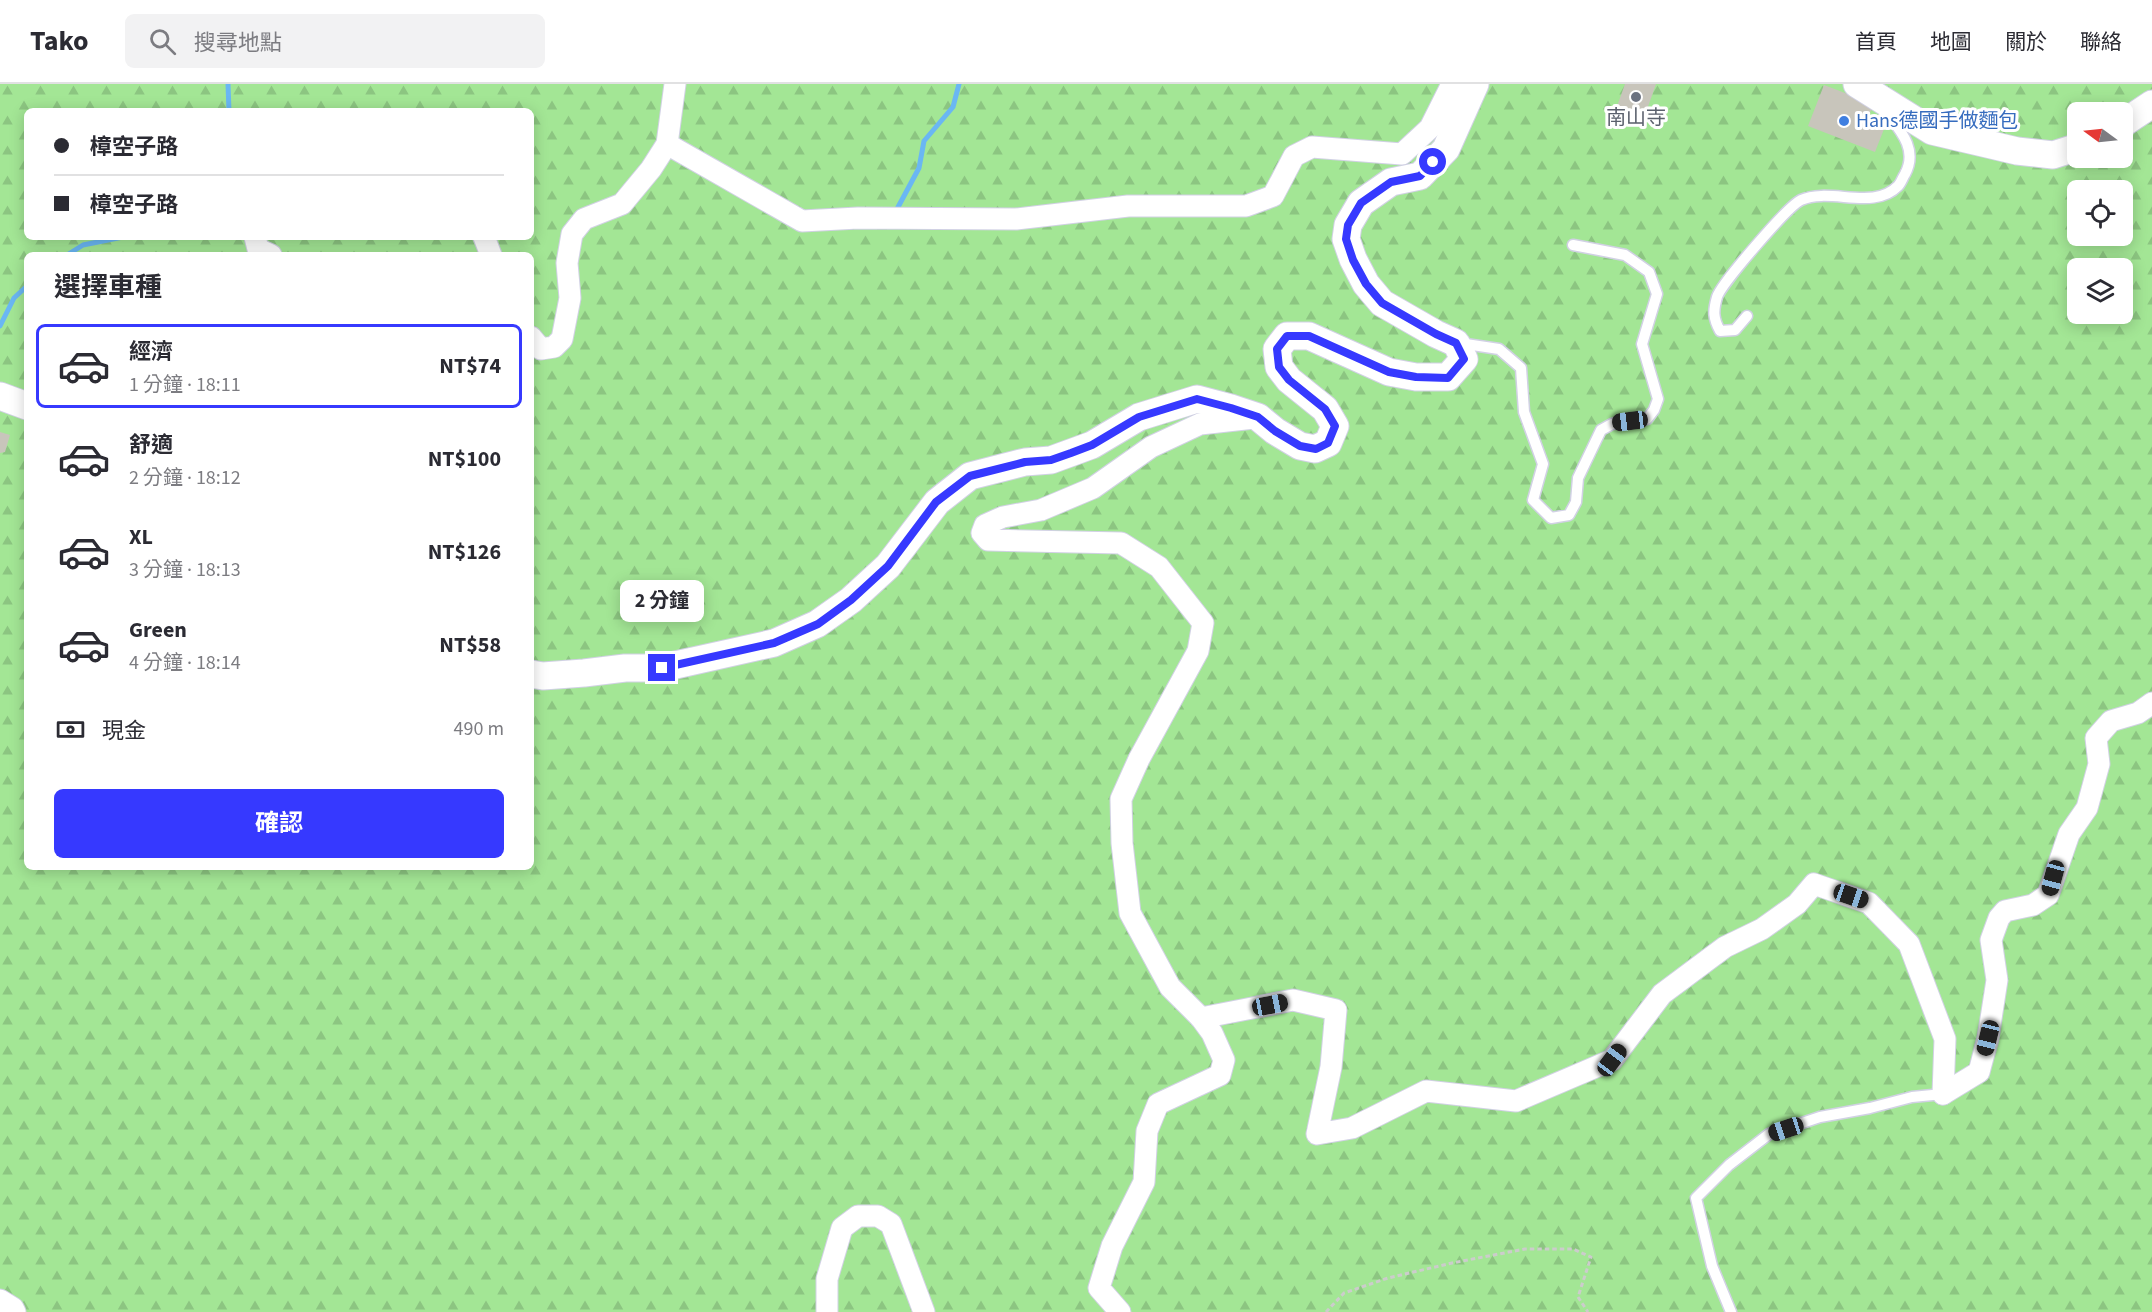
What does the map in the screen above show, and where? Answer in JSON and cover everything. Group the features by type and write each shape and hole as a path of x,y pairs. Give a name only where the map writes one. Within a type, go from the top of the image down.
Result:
{"street":[{"path":"534,341 541,349 554,347 562,339 570,298 567,263 572,234 584,219 622,204 651,169 667,144 675,84"},
{"path":"667,144 802,221 858,218 1016,219 1128,206 1246,206 1272,196 1294,156 1312,147 1402,154 1430,128 1452,84"},
{"path":"534,674 662,668 774,643 818,624 851,600 888,566 936,502 970,476 1025,462 1051,460 1092,445 1139,417 1197,399 1258,417 1275,431 1300,446 1316,449 1328,443 1335,426 1325,409 1289,380 1279,367 1277,349 1287,336 1309,336 1389,372 1416,377 1448,378 1464,359 1456,343 1382,303 1366,284 1357,268 1346,239 1348,225 1361,203 1391,182 1420,176 1446,149 1475,84"},
{"path":"1865,89 1932,131 2017,151 2053,155 2067,151"},
{"path":"2133,117 2152,104"},
{"path":"256,240 258,249 264,252"},
{"path":"0,396 24,405"},
{"path":"1120,1312 1099,1288 1112,1246 1144,1182 1147,1131 1158,1104 1220,1075 1224,1060 1212,1033 1201,1018 1170,987 1130,913 1122,843 1120,799 1139,759 1198,651 1203,623 1159,567 1121,543 988,540 982,533 985,525 1003,517 1041,510 1093,488 1151,447 1200,424 1258,417"},
{"path":"1942,1094 1979,1071 1988,1038 1996,980 1991,940 1999,918 2005,911 2033,905 2048,895 2069,834 2087,808 2099,764 2096,738 2111,721 2138,714 2152,703"},
{"path":"1201,1018 1293,1000 1336,1010 1331,1067 1317,1134 1352,1128 1426,1091 1516,1101 1612,1060 1662,994 1725,947 1762,928 1797,904 1814,884 1869,903 1909,944 1945,1039 1942,1094"},
{"path":"827,1312 827,1279 842,1228 858,1216 879,1216 891,1224 924,1312"},
{"path":"0,1299 15,1312"}],"lane":[{"path":"1747,316 1735,330 1720,331 1713,319 1717,294 1777,219 1798,201 1816,195 1869,198 1884,193 1898,186 1910,164 1906,138 1865,89"},
{"path":"1456,343 1499,349 1521,368 1524,412 1543,464 1533,500 1551,518 1569,515 1576,501 1578,478 1601,430 1612,423 1647,419 1658,399 1642,344 1657,294 1648,272 1625,255 1573,245"},
{"path":"1731,1312 1712,1266 1696,1198 1729,1166 1769,1134 1820,1117 1870,1108 1912,1097 1942,1094"}],"path":[{"path":"1326,1312 1344,1293 1388,1278 1525,1249 1573,1249 1592,1257 1578,1297 1588,1312"}],"green space":[{"path":"0,84 2152,84 2152,1312 0,1312"}],"building":[{"name":"南山寺","path":"1625,84 1656,84 1644,118 1616,109"},
{"name":"Hans德國手做麵包","path":"1824,85 1874,104 1868,117 1886,124 1875,152 1808,126"},
{"path":"0,432 10,435 5,452 0,453"}],"waterway":[{"path":"228,84 229,108"},
{"path":"897,209 919,168 924,141 953,107 959,84"},
{"path":"72,252 83,245 108,240"},
{"path":"0,326 14,298 24,289"}],"place":[{"name":"南山寺","path":"1636,97"},
{"name":"Hans德國手做麵包","path":"1844,121"}],"route":[{"path":"662,668 774,643 818,624 851,600 888,566 936,502 970,476 1025,462 1051,460 1092,445 1139,417 1197,399 1258,417 1275,431 1300,446 1316,449 1328,443 1335,426 1325,409 1289,380 1279,367 1277,349 1287,336 1309,336 1389,372 1416,377 1448,378 1464,359 1456,343 1382,303 1366,284 1353,260 1346,239 1348,225 1361,203 1391,182 1420,176 1433,162"}]}
